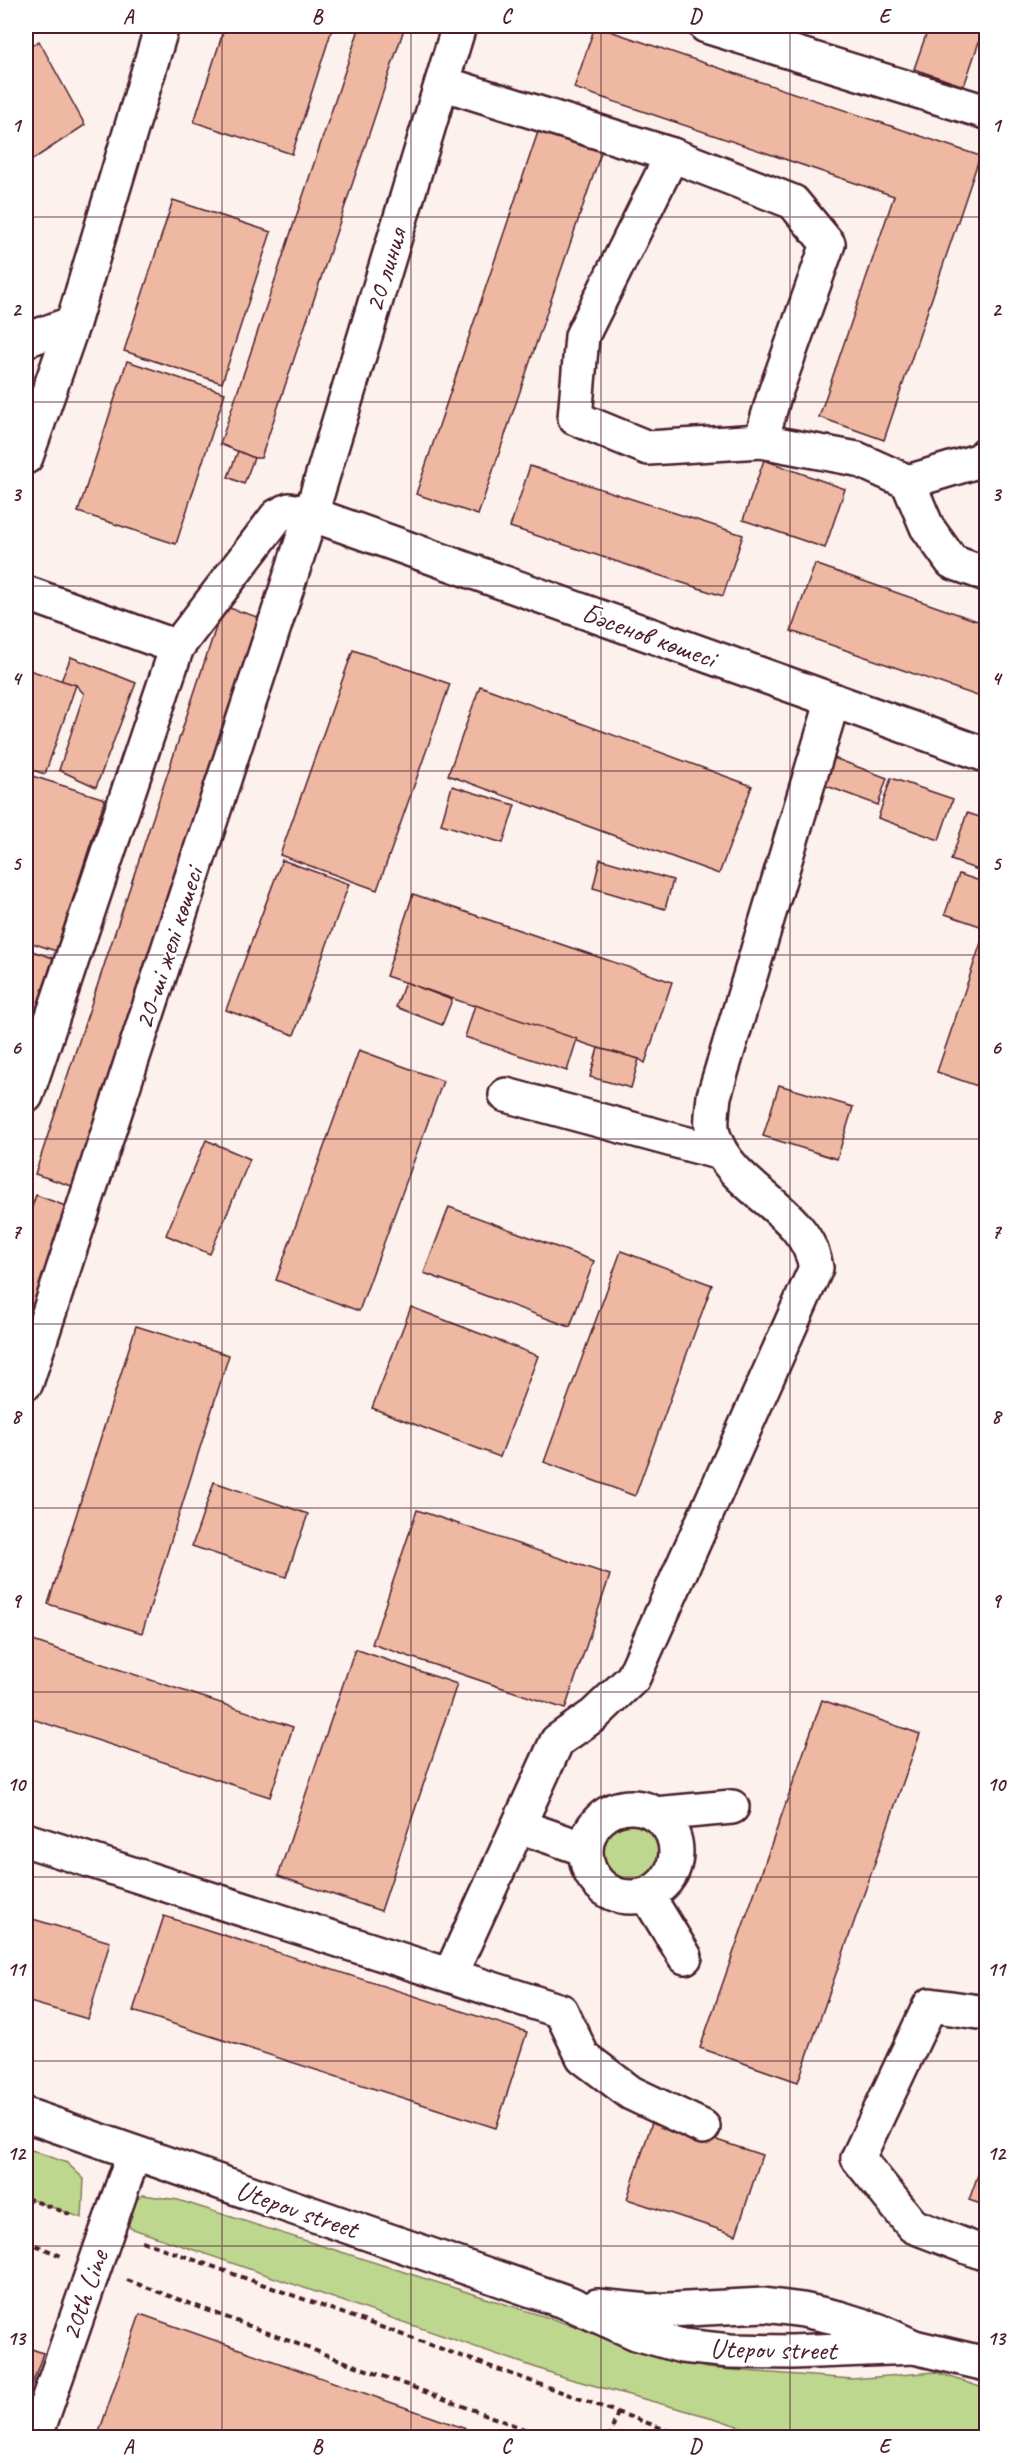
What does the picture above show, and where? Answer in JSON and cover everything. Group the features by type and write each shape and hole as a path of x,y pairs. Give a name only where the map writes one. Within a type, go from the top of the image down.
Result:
{"street":[{"path":"26,457 73,322 162,26"},
{"name":"20 линия","path":"311,514 459,26"},
{"path":"706,26 987,112"},
{"path":"442,83 672,155 793,202 828,244 774,396 761,441"},
{"path":"672,155 582,336 575,418 648,448 761,441 857,459 908,482 984,459 987,454"},
{"path":"26,340 73,322"},
{"path":"908,482 927,527 952,562 987,574"},
{"name":"Бәсенов көшесі","path":"26,1096 177,647 277,516 289,510 311,514 987,755"},
{"name":"20-ші желі көшесі","path":"26,1383 311,514"},
{"path":"26,593 177,647"},
{"path":"450,1975 557,1741 594,1715 633,1678 816,1268 814,1253 796,1224 753,1186 721,1153 712,1131 714,1096 834,700"},
{"path":"506,1095 721,1153"},
{"path":"625,1807 641,1808 655,1814 666,1824 673,1836 676,1850 675,1864 659,1888 647,1895 618,1896 606,1890 594,1880 587,1866 585,1850 589,1834 610,1812 625,1807"},
{"path":"655,1814 732,1807"},
{"path":"519,1826 585,1850"},
{"path":"26,1840 561,2011 583,2057 631,2093 703,2127"},
{"path":"647,1895 686,1957"},
{"path":"987,2013 930,2005 858,2158 913,2226 987,2254"},
{"name":"Utepov street","path":"26,2115 569,2303 636,2333 682,2346 730,2351 792,2352 914,2347"},
{"name":"20th Line","path":"35,2438 134,2153"},
{"name":"Utepov street","path":"569,2303 649,2311 764,2305 803,2310 877,2330 914,2347 987,2364"}],"path":[{"path":"26,2198 689,2438"},
{"path":"93,2268 548,2438"},
{"path":"609,2438 618,2412"}],"green space":[{"path":"630,1820 643,1823 654,1830 661,1841 664,1854 661,1867 654,1878 643,1885 630,1888 617,1885 606,1878 599,1867 596,1854 599,1841 606,1830 617,1823"},
{"path":"26,2148 67,2163 84,2179 82,2218 26,2198"},
{"path":"143,2195 178,2200 706,2368 852,2379 936,2372 986,2389 986,2437 769,2437 717,2419 563,2377 130,2228 123,2210"}],"building":[{"path":"225,26 333,26 292,154 194,122"},
{"path":"360,26 405,26 261,458 254,458 220,444"},
{"path":"595,26 980,156 884,440 819,417 894,196 574,88"},
{"path":"929,26 970,26 983,30 964,86 914,69"},
{"path":"39,41 85,125 26,164 26,49"},
{"path":"541,123 604,144 478,515 416,494"},
{"path":"173,200 271,232 222,383 124,351"},
{"path":"127,361 225,393 176,544 78,512"},
{"path":"238,451 254,458 244,484 228,477"},
{"path":"764,460 845,489 825,548 743,520"},
{"path":"530,466 743,535 723,596 510,527"},
{"path":"815,564 986,624 986,699 791,631"},
{"path":"223,606 264,619 75,1187 35,1174"},
{"path":"353,650 450,684 377,890 280,855"},
{"path":"71,657 136,683 96,787 59,770 84,694 76,685 61,681"},
{"path":"26,669 76,685 45,774 26,768"},
{"path":"480,686 752,786 719,874 448,775"},
{"path":"834,758 887,778 878,805 824,785"},
{"path":"26,774 105,799 56,951 26,941"},
{"path":"891,778 953,799 939,840 878,818"},
{"path":"452,786 515,805 503,843 441,824"},
{"path":"967,813 986,819 986,873 951,860"},
{"path":"600,859 673,880 665,909 593,888"},
{"path":"282,860 349,884 294,1035 226,1010"},
{"path":"959,874 986,883 986,928 945,914"},
{"path":"413,894 672,982 645,1063 639,1059 598,1048 386,976"},
{"path":"986,928 986,1089 937,1072"},
{"path":"26,949 53,958 26,1041"},
{"path":"405,982 452,1000 442,1025 396,1007"},
{"path":"475,1005 577,1039 567,1071 465,1037"},
{"path":"598,1048 639,1059 631,1088 590,1077"},
{"path":"359,1050 443,1081 359,1311 276,1280"},
{"path":"779,1085 853,1107 837,1159 763,1136"},
{"path":"206,1140 250,1159 210,1254 166,1235"},
{"path":"36,1195 71,1208 26,1332 26,1225"},
{"path":"449,1207 594,1261 570,1327 424,1273"},
{"path":"621,1251 712,1285 635,1496 544,1462"},
{"path":"411,1307 538,1356 500,1457 372,1408"},
{"path":"136,1326 229,1355 142,1633 48,1604"},
{"path":"214,1482 308,1514 286,1577 192,1546"},
{"path":"417,1510 610,1575 565,1709 372,1644"},
{"path":"33,1641 293,1727 270,1797 26,1717 26,1662"},
{"path":"355,1649 457,1684 381,1911 278,1876"},
{"path":"822,1700 920,1734 798,2082 700,2048"},
{"path":"164,1916 527,2032 496,2128 133,2011"},
{"path":"26,1917 110,1942 88,2019 26,2001"},
{"path":"653,2119 762,2155 736,2235 627,2199"},
{"path":"984,2158 986,2159 986,2206 969,2200"},
{"path":"140,2314 492,2438 97,2438"},
{"path":"26,2347 43,2353 26,2402"}]}
